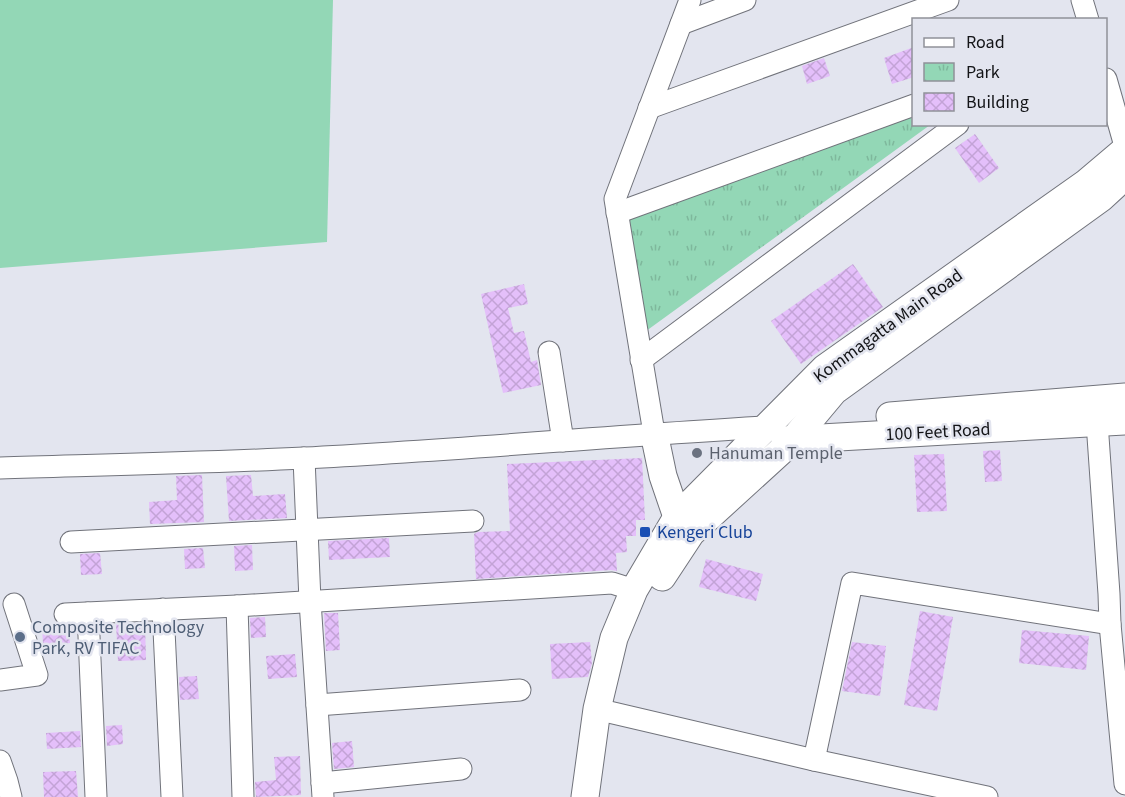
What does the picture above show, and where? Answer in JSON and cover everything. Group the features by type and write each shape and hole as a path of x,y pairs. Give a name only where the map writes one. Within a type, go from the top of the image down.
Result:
{"main road":[{"name":"Kommagatta Main Road","path":"585,797 597,709 614,638 634,590 759,434 825,368 1086,183 1125,148"},
{"name":"Kommagatta Main Road","path":"597,797 609,712 626,641 661,577 684,525 800,432 834,391 1101,198 1125,176"},
{"name":"100 Feet Road","path":"759,434 1096,411 1125,397"},
{"name":"100 Feet Road","path":"1096,411 1125,421"},
{"path":"654,433 663,476 684,525"}],"street":[{"path":"654,433 615,199 690,0"},
{"path":"681,24 745,0"},
{"path":"649,108 948,0"},
{"path":"1082,0 1087,18"},
{"path":"1107,83 1125,148"},
{"path":"617,213 912,106"},
{"path":"641,360 955,126"},
{"path":"549,352 563,441"},
{"path":"1096,411 1117,593 1110,624 1125,784"},
{"path":"0,468 304,458 654,433 759,434"},
{"path":"304,458 322,790 461,768"},
{"path":"71,542 473,521"},
{"path":"65,614 612,583 634,590"},
{"path":"814,760 852,583 1110,624"},
{"path":"0,680 38,675 14,604"},
{"path":"237,606 243,797"},
{"path":"163,609 172,797"},
{"path":"88,613 96,797"},
{"path":"316,705 520,690"},
{"path":"609,712 814,760 987,797"},
{"path":"0,761 11,797"}],"green space":[{"path":"0,0 333,0 327,242 0,268"},
{"path":"912,114 912,126 929,126 642,334 627,218"}],"building":[{"path":"912,48 912,78 892,84 884,58"},
{"path":"824,58 830,76 807,84 802,66"},
{"path":"975,134 999,168 979,183 955,148"},
{"path":"853,264 883,307 801,364 771,321"},
{"path":"524,284 528,304 508,308 514,333 524,331 531,362 537,360 541,385 503,393 481,294"},
{"path":"1000,450 1002,481 985,482 983,451"},
{"path":"944,454 947,511 917,512 914,455"},
{"path":"642,458 645,520 636,520 636,536 626,536 627,552 616,553 617,571 476,579 474,534 510,531 507,464"},
{"path":"202,475 204,522 150,524 149,502 177,500 176,476"},
{"path":"251,475 253,496 285,494 287,518 229,521 226,476"},
{"path":"389,538 390,557 329,560 328,541"},
{"path":"252,545 253,570 235,571 234,546"},
{"path":"203,548 205,568 185,569 184,549"},
{"path":"100,553 102,574 81,575 80,554"},
{"path":"706,559 763,574 756,601 699,587"},
{"path":"920,611 953,617 937,711 904,705"},
{"path":"324,613 338,613 340,650 326,651"},
{"path":"265,617 266,637 251,638 250,618"},
{"path":"57,623 60,626 69,627 70,643 43,645 42,624"},
{"path":"145,623 146,660 118,661 116,624"},
{"path":"1022,630 1089,636 1086,670 1019,663"},
{"path":"590,642 592,663 588,677 552,679 550,644"},
{"path":"852,642 886,646 880,696 842,691"},
{"path":"295,654 297,677 268,679 266,656"},
{"path":"197,676 199,699 180,700 179,677"},
{"path":"122,725 123,744 107,746 106,726"},
{"path":"80,731 81,747 47,749 46,733"},
{"path":"352,741 354,767 334,769 332,743"},
{"path":"300,756 301,795 256,797 255,782 276,780 274,757"},
{"path":"76,771 78,797 44,797 43,772"}],"place":[{"name":"Hanuman Temple","path":"697,453"},
{"name":"Kengeri Club","path":"645,532"},
{"name":"Composite Technology Park, RV TIFAC","path":"20,637"}]}
